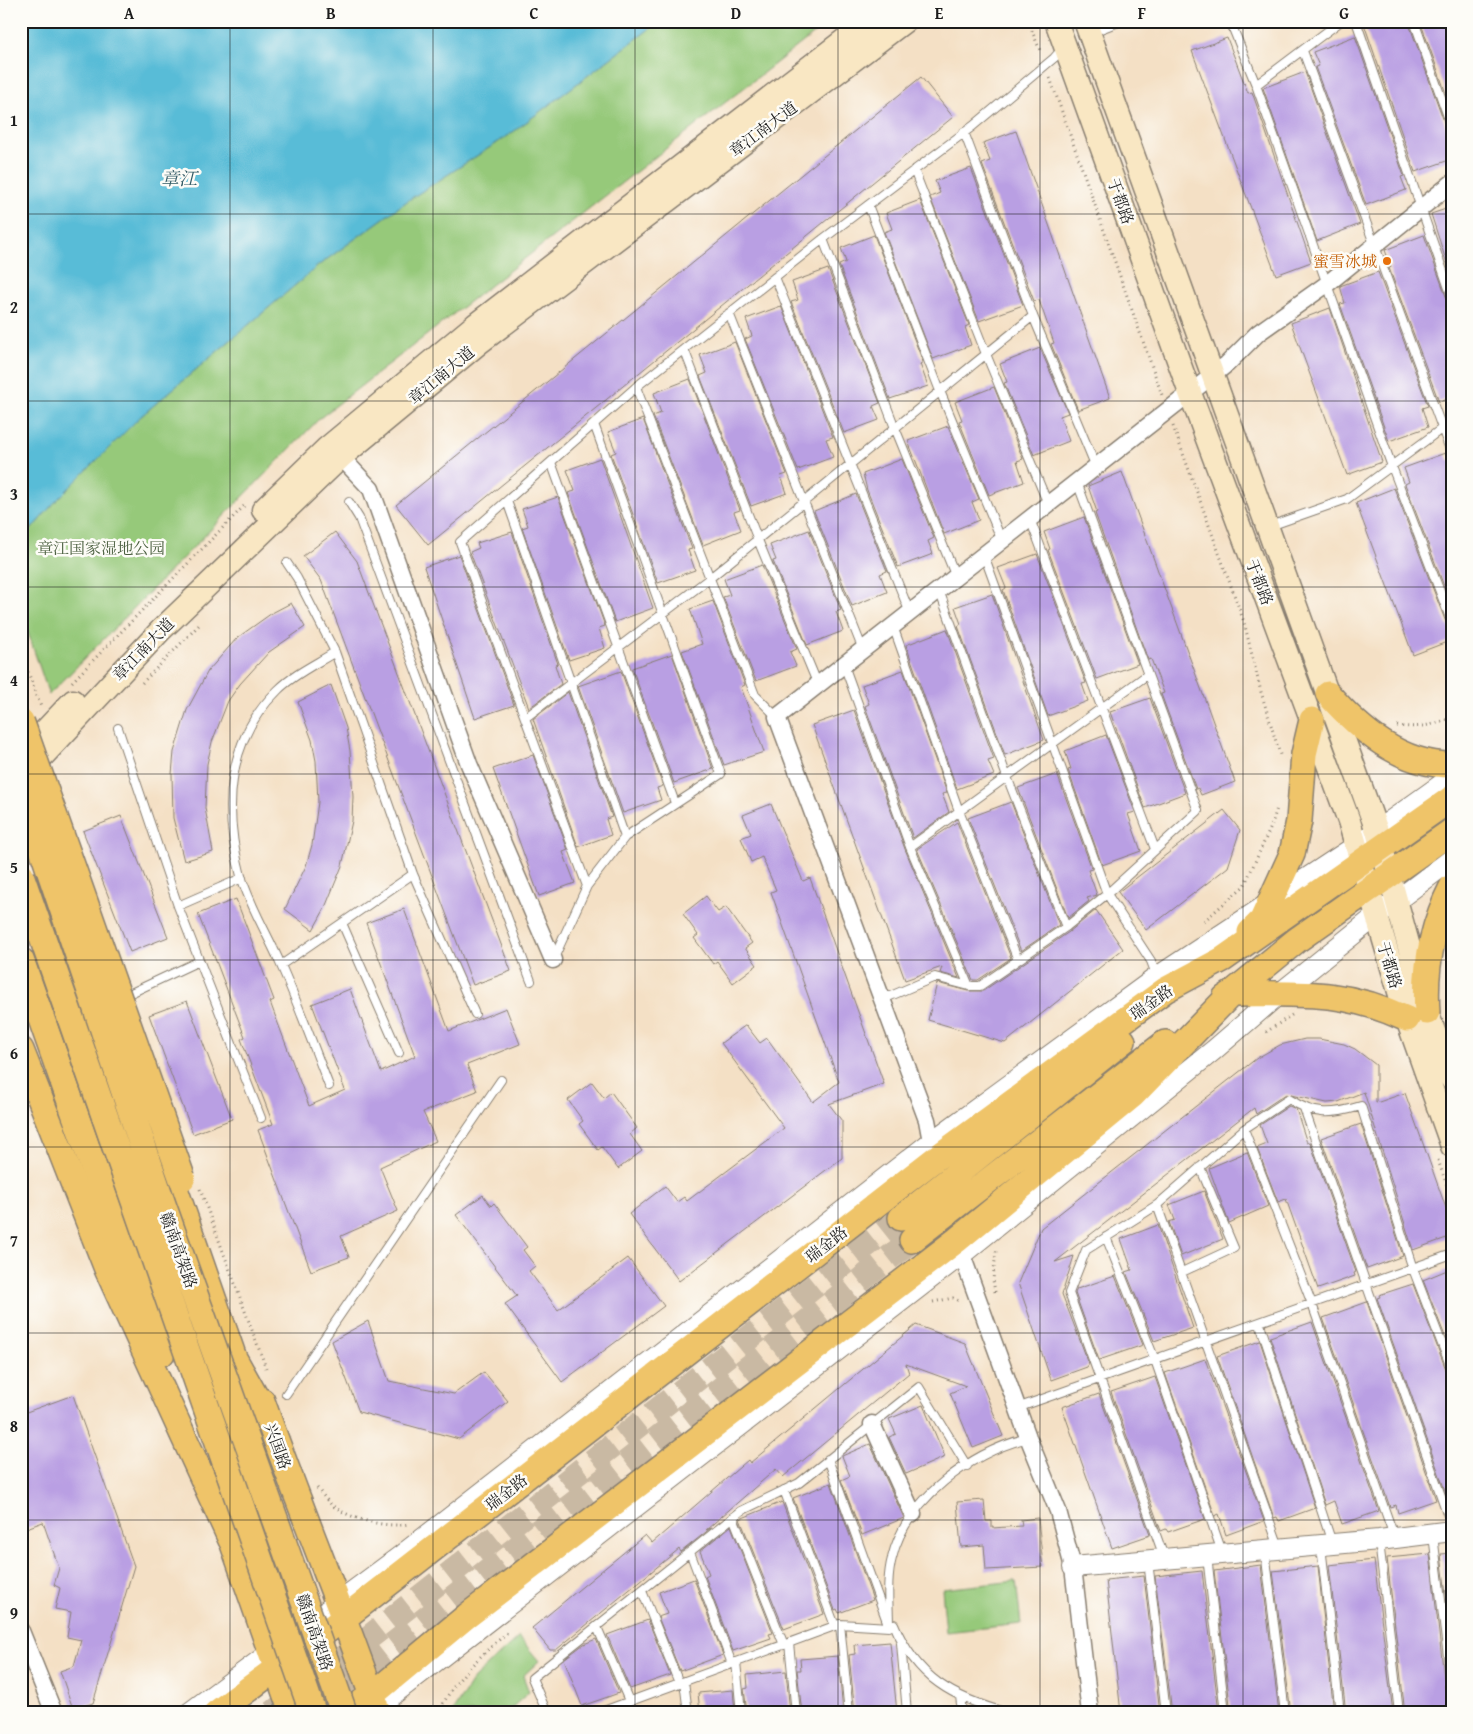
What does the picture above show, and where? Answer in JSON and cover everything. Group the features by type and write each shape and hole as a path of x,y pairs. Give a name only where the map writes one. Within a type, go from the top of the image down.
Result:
{"highway":[{"path":"32,717 182,1178"},
{"name":"赣南高架路","path":"23,770 162,1203 345,1713"},
{"name":"赣南高架路","path":"21,876 314,1713"},
{"path":"21,961 118,1236"}],"main road":[{"name":"章江南大道","path":"23,770 149,621 327,448 475,325 869,21"},
{"name":"章江南大道","path":"23,770 161,630 341,457 479,343 905,21"},
{"name":"于都路","path":"1056,21 1190,393 1312,720 1359,854 1376,916 1417,1016 1452,1080"},
{"name":"于都路","path":"1087,27 1380,840 1395,903 1417,1016 1452,1146"},
{"path":"1328,694 1359,727 1376,740 1412,758 1452,765"},
{"path":"1312,720 1304,754 1300,812 1292,854 1262,920 1223,959 907,1229 1231,994 1296,940 1452,831"},
{"path":"23,770 234,1358 267,1416"},
{"name":"瑞金路","path":"216,1713 273,1660 342,1610 933,1151 1161,983 1223,959 1359,854 1452,798"},
{"path":"345,1713 374,1707 474,1610 959,1247 1133,1095 1231,994 1337,996 1417,1016 1425,988 1431,948 1439,917 1452,887"},
{"path":"21,1050 107,1268 231,1540"},
{"name":"兴国路","path":"182,1178 267,1416 342,1610 374,1707"},
{"path":"118,1236 231,1540 292,1713"}],"street":[{"path":"933,1151 927,1120 777,717 1212,376 1258,333 1327,284 1452,183"},
{"path":"341,457 371,489 468,764 554,960"},
{"path":"1380,840 1452,777"},
{"path":"1161,983 1271,903 1359,854"},
{"path":"1090,1713 1073,1567 1058,1511 1028,1438 959,1247 1214,1050 1279,994 1376,916 1452,859"},
{"path":"872,1424 913,1514"},
{"path":"1073,1567 1327,1545 1442,1532"},
{"path":"21,1631 54,1713"},
{"path":"189,1713 273,1660"}],"lane":[{"path":"1087,27 1121,21"},
{"path":"1230,21 1256,85 1391,464 1452,623"},
{"path":"1256,85 1341,21"},
{"path":"1356,21 1452,297"},
{"path":"1414,21 1452,128"},
{"path":"587,886 460,542 636,387 823,239 964,132 1046,65 1064,45"},
{"path":"1303,51 1452,455"},
{"path":"964,132 1033,316 1096,467"},
{"path":"914,170 986,354 1048,504"},
{"path":"868,205 940,391 1002,541"},
{"path":"823,239 956,576"},
{"path":"775,277 910,612"},
{"path":"729,313 863,650"},
{"path":"525,718 710,578 1033,316"},
{"path":"684,349 758,540 818,685"},
{"path":"636,387 755,695 777,717"},
{"path":"1266,528 1346,499 1369,484 1391,464 1452,421"},
{"path":"554,960 587,886 625,837 721,774 594,424"},
{"path":"551,462 675,803"},
{"path":"881,1000 935,977 969,986 980,986 1066,927 1107,894 1198,811 1077,482"},
{"path":"507,501 625,837"},
{"path":"349,502 359,518 531,980"},
{"path":"1030,519 1155,849"},
{"path":"984,555 1107,894 1151,961 1161,983"},
{"path":"287,564 297,578 335,652 413,874 474,1014"},
{"path":"939,590 1007,776 1066,927"},
{"path":"893,626 959,811 1018,960"},
{"path":"329,1086 281,965 242,878 230,824 232,779 245,732 279,689 302,672 335,652"},
{"path":"844,665 910,847 969,986"},
{"path":"910,847 1147,675"},
{"path":"118,728 178,906 261,1118"},
{"path":"281,965 413,874"},
{"path":"178,906 242,878"},
{"path":"342,923 399,1053"},
{"path":"133,992 199,961"},
{"path":"286,1394 501,1080"},
{"path":"1166,1713 1156,1560 1100,1379 1069,1293 1086,1250 1157,1205 1244,1129 1289,1099 1304,1108 1324,1113 1338,1113 1360,1106 1413,1268 1452,1370"},
{"path":"1304,1108 1452,1527"},
{"path":"1244,1129 1312,1304 1387,1539 1399,1713"},
{"path":"1182,1272 1234,1248 1200,1167"},
{"path":"1157,1205 1207,1342 1272,1550 1285,1713"},
{"path":"1106,1237 1155,1360 1215,1555 1225,1713"},
{"path":"1017,1408 1260,1324 1452,1254"},
{"path":"1260,1324 1327,1545 1340,1713"},
{"path":"547,1713 532,1678 733,1517 741,1511 799,1483 919,1387 967,1466"},
{"path":"889,1627 888,1589 892,1557 904,1527 913,1514 939,1487 967,1466 993,1452 1028,1438"},
{"path":"828,1459 889,1627"},
{"path":"784,1490 838,1625 849,1713"},
{"path":"733,1517 786,1644 796,1713"},
{"path":"1442,1532 1452,1689"},
{"path":"690,1552 734,1663 741,1713"},
{"path":"642,1591 682,1682 688,1713"},
{"path":"598,1713 838,1625 889,1627 894,1624 901,1641 922,1670 936,1683 960,1696 1008,1713"},
{"path":"597,1627 629,1701 630,1713"},
{"path":"901,1641 908,1713"},
{"path":"960,1696 962,1713"}],"path":[{"path":"1028,21 1046,65 1244,622 1283,766"},
{"path":"21,653 32,717"},
{"path":"1394,726 1437,724 1452,716"},
{"path":"1214,913 1244,886 1271,827 1278,803"},
{"path":"925,1304 953,1298 964,1304"}],"green space":[{"name":"章江国家湿地公园","path":"660,21 830,21 320,418 49,695 21,612 21,541 54,503 140,417 319,265 410,199 509,135"},
{"path":"1016,1581 1021,1624 946,1632 942,1589"},
{"path":"519,1637 539,1661 523,1676 529,1692 506,1713 452,1713 474,1678"}],"water":[{"name":"章江","path":"21,21 660,21 509,135 410,199 319,265 140,417 54,503 21,541"}],"building":[{"path":"1363,21 1408,21 1447,130 1452,134 1452,159 1415,172"},
{"path":"1420,21 1452,21 1452,110"},
{"path":"1355,36 1404,176 1401,177 1406,190 1366,205 1315,67 1319,66 1313,52"},
{"path":"1227,38 1248,93 1252,92 1311,262 1276,275 1192,51"},
{"path":"1305,72 1360,224 1317,241 1263,88"},
{"path":"921,77 953,117 428,545 396,505"},
{"path":"1016,131 1110,398 1078,410 1051,344 1054,343 1039,300 1034,301 982,164 990,161 983,143"},
{"path":"971,168 1023,305 979,321 930,197 940,193 935,181"},
{"path":"920,200 969,325 965,327 971,345 933,359 884,232 892,229 886,213"},
{"path":"1452,207 1452,279 1431,214"},
{"path":"874,235 923,362 920,364 928,386 890,399 839,265 846,262 841,248"},
{"path":"1424,235 1447,299 1452,303 1452,397 1439,402 1389,268 1391,267 1385,250"},
{"path":"828,269 880,403 873,406 879,420 844,433 791,302 798,300 792,282"},
{"path":"1378,272 1428,406 1422,408 1428,427 1389,441 1340,304 1345,303 1340,286"},
{"path":"781,306 833,437 826,439 833,457 798,470 745,339 752,336 746,319"},
{"path":"1330,308 1382,462 1347,475 1291,323"},
{"path":"735,342 787,474 781,476 787,493 751,506 700,376 707,373 700,355"},
{"path":"1040,348 1068,413 1060,416 1069,441 1034,455 1004,383 1007,382 1000,364"},
{"path":"690,379 740,510 734,512 741,530 703,545 653,416 661,413 654,393"},
{"path":"994,387 1023,459 1017,461 1024,482 989,495 959,421 962,420 955,402"},
{"path":"643,419 692,549 688,550 695,570 658,583 611,454 616,452 608,432"},
{"path":"948,426 979,499 972,502 979,520 944,534 908,441"},
{"path":"1445,453 1448,459 1452,461 1452,607 1405,484 1409,482 1404,468"},
{"path":"600,458 653,608 615,622 568,493 575,491 567,470"},
{"path":"902,459 934,538 928,541 933,554 898,567 867,490 863,474"},
{"path":"1122,472 1235,782 1201,795 1198,788 1196,789 1161,694 1164,693 1151,659 1148,660 1095,513 1097,512 1088,486"},
{"path":"1394,488 1447,625 1452,629 1452,640 1413,655 1356,503"},
{"path":"856,494 887,571 880,574 887,592 852,606 814,511"},
{"path":"558,497 605,626 599,628 605,648 569,660 522,528 528,526 522,509"},
{"path":"1084,517 1138,664 1097,679 1048,550 1050,549 1044,532"},
{"path":"809,530 841,610 836,612 843,631 807,645 773,561 776,560 770,545"},
{"path":"335,532 357,561 511,971 473,985 321,580 303,556"},
{"path":"512,532 558,664 555,665 561,684 529,708 470,552 479,548 477,543"},
{"path":"1037,554 1086,683 1082,684 1088,701 1048,716 1003,590 1006,588 998,568"},
{"path":"459,555 514,705 475,718 424,567"},
{"path":"762,565 797,649 790,652 796,666 756,681 723,597 730,595 724,579"},
{"path":"992,594 1044,740 1005,755 958,626 961,624 955,607"},
{"path":"713,601 745,685 741,687 764,752 724,765 682,651 702,644 690,609"},
{"path":"291,603 305,627 269,652 240,684 228,701 212,742 207,764 205,808 213,852 184,861 173,818 172,774 174,752 187,710 208,671 237,638 272,613"},
{"path":"947,629 994,759 988,761 994,775 957,789 906,645"},
{"path":"672,654 713,769 674,783 632,668"},
{"path":"903,670 947,793 942,794 949,812 913,838 865,706 869,704 862,685"},
{"path":"621,671 663,786 657,788 661,800 623,813 578,686"},
{"path":"331,685 346,728 350,751 353,797 352,821 342,866 324,910 313,930 285,909 306,866 312,845 318,802 316,761 312,740 298,702"},
{"path":"568,692 612,817 606,819 611,835 578,847 533,719"},
{"path":"1150,698 1185,793 1145,808 1110,712"},
{"path":"854,710 905,849 959,978 940,973 942,967 905,980 812,725"},
{"path":"1106,735 1135,812 1128,814 1141,851 1102,865 1068,770 1071,769 1065,751"},
{"path":"533,755 568,850 563,852 575,883 539,896 493,769"},
{"path":"1057,774 1092,869 1088,870 1097,895 1087,898 1089,901 1068,918 1018,788"},
{"path":"1011,802 1059,925 1021,951 968,818"},
{"path":"771,804 803,881 810,878 884,1084 829,1104 842,1121 842,1158 679,1281 629,1214 665,1186 677,1202 684,1197 687,1201 784,1128 721,1043 746,1025 760,1043 767,1038 813,1102 839,1082 771,892 776,890 762,857 751,862 741,838 751,834 743,815"},
{"path":"1224,810 1240,830 1228,867 1146,930 1118,892"},
{"path":"121,816 168,937 130,952 83,831"},
{"path":"957,822 1011,958 978,980 973,980 917,849"},
{"path":"706,896 718,912 726,907 752,943 745,948 757,965 733,983 717,961 713,964 694,938 698,935 683,914"},
{"path":"236,899 274,1000 270,1002 309,1106 345,1090 312,1004 350,989 381,1072 415,1056 366,923 404,909 449,1031 506,1008 520,1044 467,1065 477,1091 423,1112 436,1141 380,1167 398,1211 341,1236 349,1257 311,1271 258,1130 273,1124 241,1039 245,1037 198,914"},
{"path":"1096,910 1123,949 1005,1043 928,1020 937,983 968,991 983,991 1069,932"},
{"path":"187,1001 232,1119 193,1134 149,1015"},
{"path":"1305,1039 1319,1039 1344,1044 1355,1049 1376,1065 1376,1103 1405,1093 1452,1225 1452,1236 1413,1250 1364,1092 1338,1102 1327,1103 1286,1094 1256,1114 1254,1108 1055,1262 1074,1256 1062,1294 1089,1364 1087,1367 1051,1380 1018,1283 1041,1228 1257,1058 1280,1045"},
{"path":"592,1082 604,1098 611,1092 637,1128 630,1134 642,1151 618,1169 602,1147 598,1150 579,1124 583,1121 568,1100"},
{"path":"1289,1106 1296,1109 1307,1143 1310,1142 1356,1272 1354,1273 1355,1276 1318,1289 1286,1199 1278,1202 1257,1148 1267,1144 1260,1125"},
{"path":"1361,1124 1403,1256 1367,1269 1321,1138"},
{"path":"1247,1152 1268,1206 1229,1223 1209,1168"},
{"path":"1204,1191 1223,1239 1181,1256 1169,1222 1175,1220 1169,1205"},
{"path":"483,1195 491,1206 494,1203 527,1247 523,1250 535,1266 529,1271 558,1310 628,1258 664,1306 562,1382 505,1304 517,1296 456,1215"},
{"path":"1158,1225 1193,1328 1154,1341 1126,1272 1132,1270 1121,1239"},
{"path":"1452,1268 1452,1354 1423,1280"},
{"path":"1115,1276 1143,1345 1099,1360 1075,1293 1077,1289"},
{"path":"1413,1284 1447,1372 1452,1376 1452,1494 1447,1496 1377,1298 1380,1297 1379,1295"},
{"path":"1367,1302 1436,1500 1398,1513 1396,1505 1390,1507 1323,1318"},
{"path":"368,1321 389,1381 454,1394 484,1372 508,1401 459,1439 359,1412 332,1341"},
{"path":"1312,1322 1379,1511 1342,1524 1334,1501 1325,1505 1270,1337"},
{"path":"916,1325 965,1343 1003,1436 973,1448 950,1393 966,1386 906,1364 909,1373 783,1477 776,1469 706,1530 711,1528 681,1552 679,1549 556,1650 550,1650 532,1628 645,1535 652,1543 748,1460 750,1463"},
{"path":"1260,1341 1315,1508 1279,1521 1277,1517 1274,1518 1217,1356"},
{"path":"1205,1359 1264,1521 1226,1535 1219,1514 1215,1516 1165,1373"},
{"path":"1155,1377 1205,1519 1168,1532 1166,1529 1161,1531 1111,1392"},
{"path":"1099,1394 1150,1535 1112,1548 1062,1407"},
{"path":"73,1395 134,1566 93,1703 73,1709 60,1671 74,1666 81,1640 67,1637 71,1612 55,1609 60,1588 54,1585 59,1568 43,1522 21,1530 21,1414"},
{"path":"923,1405 945,1457 906,1474 889,1437 896,1434 889,1419"},
{"path":"870,1444 904,1518 862,1535 841,1480 850,1476 842,1456"},
{"path":"831,1483 873,1600 839,1613 837,1609 835,1610 793,1498"},
{"path":"984,1500 986,1521 992,1521 992,1528 1022,1526 1021,1520 1038,1518 1043,1567 986,1570 984,1545 961,1547 957,1502"},
{"path":"782,1502 824,1614 784,1629 740,1519"},
{"path":"731,1526 773,1633 769,1634 771,1638 733,1651 705,1576 709,1574 700,1551"},
{"path":"1452,1553 1452,1636 1451,1636 1441,1554"},
{"path":"1430,1554 1448,1713 1405,1713 1387,1558"},
{"path":"1374,1560 1393,1713 1346,1713 1329,1565"},
{"path":"1261,1565 1279,1713 1231,1713 1214,1571"},
{"path":"1318,1566 1334,1713 1291,1713 1273,1571"},
{"path":"1202,1571 1219,1713 1172,1713 1155,1576"},
{"path":"1144,1576 1160,1713 1121,1713 1106,1580"},
{"path":"694,1579 723,1655 680,1671 658,1617 667,1614 659,1592"},
{"path":"648,1620 670,1675 630,1689 607,1635"},
{"path":"596,1639 619,1693 582,1706 564,1659 584,1644"},
{"path":"890,1642 897,1713 855,1713 849,1655 855,1654 854,1645"},
{"path":"838,1656 843,1713 802,1713 797,1670 801,1670 800,1659"},
{"path":"786,1671 790,1713 747,1713 744,1689 748,1688 747,1675"},
{"path":"733,1690 735,1713 700,1713 698,1693"}],"tunnel":[{"path":"273,1713 901,1218"},
{"path":"305,1713 912,1240"}],"place":[{"name":"蜜雪冰城","path":"1387,261"}]}
